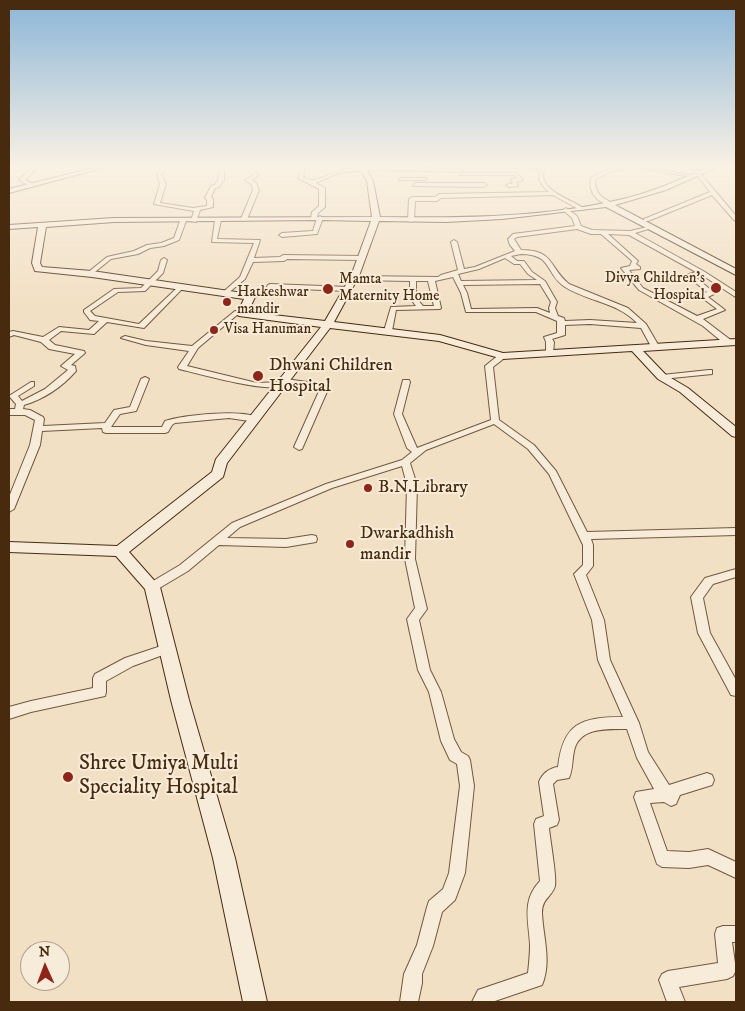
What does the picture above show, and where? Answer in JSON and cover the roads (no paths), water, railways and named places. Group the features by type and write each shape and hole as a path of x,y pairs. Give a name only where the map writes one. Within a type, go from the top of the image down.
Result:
{"street":[{"path":"194,221 195,214"},
{"path":"244,219 246,214"},
{"path":"316,214 316,240"},
{"path":"9,547 120,551 218,474 221,462 284,383 326,323 336,313 354,278 376,219 376,214"},
{"path":"411,214 411,220"},
{"path":"9,227 114,220 194,221 317,218 411,220 502,217 528,214"},
{"path":"571,214 575,217 578,227"},
{"path":"630,214 736,266"},
{"path":"630,233 667,214"},
{"path":"218,220 214,242 258,241 252,260 243,278 224,294"},
{"path":"89,274 109,258 136,253 149,246 162,245 177,239 183,221"},
{"path":"648,223 736,272"},
{"path":"42,226 36,263 38,268 248,297 250,295 264,295 270,286 349,289"},
{"path":"519,252 511,239 516,235 578,227 603,233 630,233 703,273 736,295"},
{"path":"282,235 315,233"},
{"path":"603,233 635,261 632,265 638,268 624,268 641,289 697,319 733,343"},
{"path":"454,242 461,271"},
{"path":"354,278 440,279 519,252 533,253 549,260 559,278 566,284 605,301 623,306 633,313 656,348"},
{"path":"507,256 516,263 522,262 530,273 543,282 554,302 552,308 555,318"},
{"path":"252,260 284,259 283,257 362,258"},
{"path":"164,260 161,272 143,290 116,290 86,311 93,318 141,326 181,287"},
{"path":"697,319 722,310 704,298 703,296 711,294 709,291 688,276 703,273"},
{"path":"450,274 458,277 468,311 537,310 562,323 590,322 643,326"},
{"path":"414,278 413,298 421,308"},
{"path":"388,331 393,308 438,308 431,279"},
{"path":"460,283 543,282"},
{"path":"242,314 248,297"},
{"path":"299,447 325,387 284,383 257,385 182,367 194,349 235,313 440,338 503,356 636,350 733,343"},
{"path":"44,340 59,329 91,332 106,320"},
{"path":"549,354 548,337 561,334 562,323"},
{"path":"9,336 13,333 44,340 52,347 81,353 65,366 72,368 72,372 60,382 46,393 9,412"},
{"path":"125,338 146,343 194,349"},
{"path":"636,350 662,377 684,390 736,433"},
{"path":"503,356 489,366 495,421 531,447 553,473 588,545 588,566 580,574 598,620 604,660 632,723 646,766 671,799 674,790 707,780"},
{"path":"662,377 709,372"},
{"path":"145,379 133,409 117,412 106,430 165,430 168,423 174,421 229,416 256,418"},
{"path":"406,382 398,414 410,443 412,485 410,558 421,609 413,618 424,670 435,692 448,741 454,750 455,756 463,760 467,786 457,873 449,894 435,907 425,946 413,974 409,1002"},
{"path":"9,510 35,445 40,419 20,408 13,396 31,384"},
{"path":"152,587 184,568 236,525 258,514 329,486 411,458 423,448 495,421"},
{"path":"38,429 108,426"},
{"path":"584,536 736,531"},
{"path":"218,540 286,543 312,540"},
{"path":"120,551 152,587 224,858 255,1002"},
{"path":"736,573 709,581 697,597 704,633 736,691"},
{"path":"9,713 37,704 68,700 100,692 99,678 129,662 167,649"},
{"path":"481,1002 484,996 536,979 538,944 533,915 539,892 548,884 541,824 552,820 546,782 554,774 564,772 570,740 576,733 586,728 608,724 632,723"},
{"path":"667,795 641,796 662,859 690,860 708,857 736,870"},
{"path":"676,1002 668,980 727,970 723,934 736,934"}],"place":[{"name":"Divya Children's Hospital","path":"716,288"},
{"name":"Mamta Maternity Home","path":"328,289"},
{"name":"Hatkeshwar mandir","path":"227,302"},
{"name":"Visa Hanuman","path":"214,330"},
{"name":"Dhwani Children Hospital","path":"258,376"},
{"name":"B.N.Library","path":"368,488"},
{"name":"Dwarkadhish mandir","path":"350,544"},
{"name":"Shree Umiya Multi Speciality Hospital","path":"68,777"}]}
